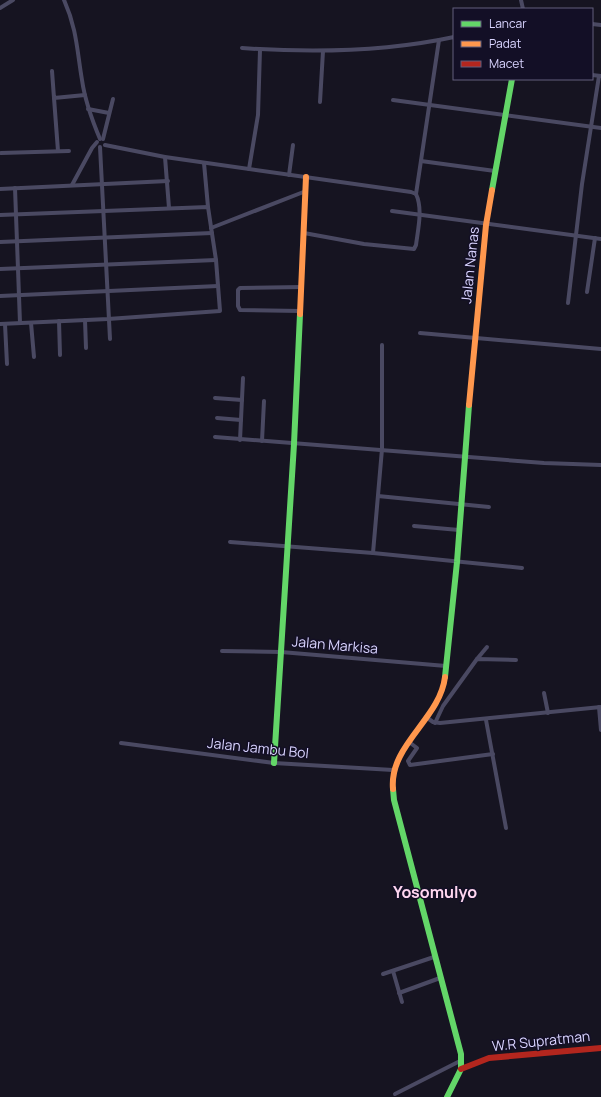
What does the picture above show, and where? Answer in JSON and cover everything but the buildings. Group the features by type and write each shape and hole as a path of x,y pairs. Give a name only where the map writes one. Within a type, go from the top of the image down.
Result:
{"street":[{"path":"0,8 13,0"},
{"path":"64,0 74,25 88,109 103,146"},
{"path":"242,48 260,50 323,51 374,49 453,37"},
{"path":"304,233 364,244 414,249 416,245 419,216 418,198 416,194 428,105 439,40"},
{"path":"249,169 258,115 260,50"},
{"path":"320,102 323,51"},
{"path":"52,71 58,151"},
{"path":"568,303 590,127 600,76"},
{"name":"Jalan Nanas","path":"393,770 409,742 431,720 444,682 447,666 462,506 474,338 486,225 512,80"},
{"path":"54,98 85,95"},
{"path":"72,185 92,148 100,140 113,99"},
{"path":"393,100 505,117 601,128"},
{"path":"88,109 109,113"},
{"path":"100,140 105,141 103,146 103,184 110,340"},
{"path":"289,175 292,145"},
{"path":"103,146 204,163 416,194"},
{"path":"1,152 69,151"},
{"path":"165,157 169,208"},
{"path":"421,161 495,171"},
{"path":"7,364 2,324 219,312 216,260 208,207 204,163"},
{"path":"274,763 294,444 306,177"},
{"path":"0,189 168,182"},
{"path":"15,188 20,323"},
{"path":"211,228 306,191"},
{"path":"0,215 208,207"},
{"path":"392,211 486,225 601,239"},
{"path":"0,242 212,233"},
{"path":"587,292 595,238"},
{"path":"0,269 216,260"},
{"path":"0,296 218,286"},
{"path":"301,311 240,310 238,306 238,290 240,288 302,287"},
{"path":"85,320 86,348"},
{"path":"59,321 60,355"},
{"path":"31,323 34,357"},
{"path":"420,333 601,349"},
{"path":"373,553 382,449 382,345"},
{"path":"240,440 243,378"},
{"path":"215,398 242,400"},
{"path":"262,441 264,401"},
{"path":"217,418 241,420"},
{"path":"216,437 544,463 601,465"},
{"path":"378,496 462,506 489,507"},
{"path":"414,526 460,530"},
{"path":"230,542 373,553 522,568"},
{"path":"431,720 487,646"},
{"name":"Jalan Markisa","path":"222,651 281,652 447,666"},
{"path":"477,659 516,660"},
{"path":"544,693 548,713"},
{"path":"431,720 486,720 600,707 601,730"},
{"path":"486,720 506,828"},
{"path":"409,742 417,748 408,762 410,765 492,754"},
{"name":"Jalan Jambu Bol","path":"121,744 274,763 393,770"},
{"path":"393,770 392,783 394,800 462,1060 461,1069 447,1097"},
{"path":"383,974 434,957"},
{"path":"393,971 402,1002"},
{"path":"399,993 440,978"},
{"name":"W.R Supratman","path":"461,1069 489,1058 601,1048"},
{"path":"395,1094 462,1060"}],"traffic: fast":[{"path":"492,190 512,80"},
{"path":"274,763 294,444 300,314"},
{"path":"445,677 457,562 469,405"},
{"path":"393,789 394,800 461,1054 461,1069 447,1097"}],"traffic: slow":[{"path":"300,314 306,177"},
{"path":"469,405 486,225 492,190"},
{"path":"393,789 394,773 399,759 406,745 434,706 441,692 445,677"}],"traffic: jam":[{"path":"461,1069 489,1058 601,1048"}],"district":[{"name":"Yosomulyo","path":"435,892"}]}
